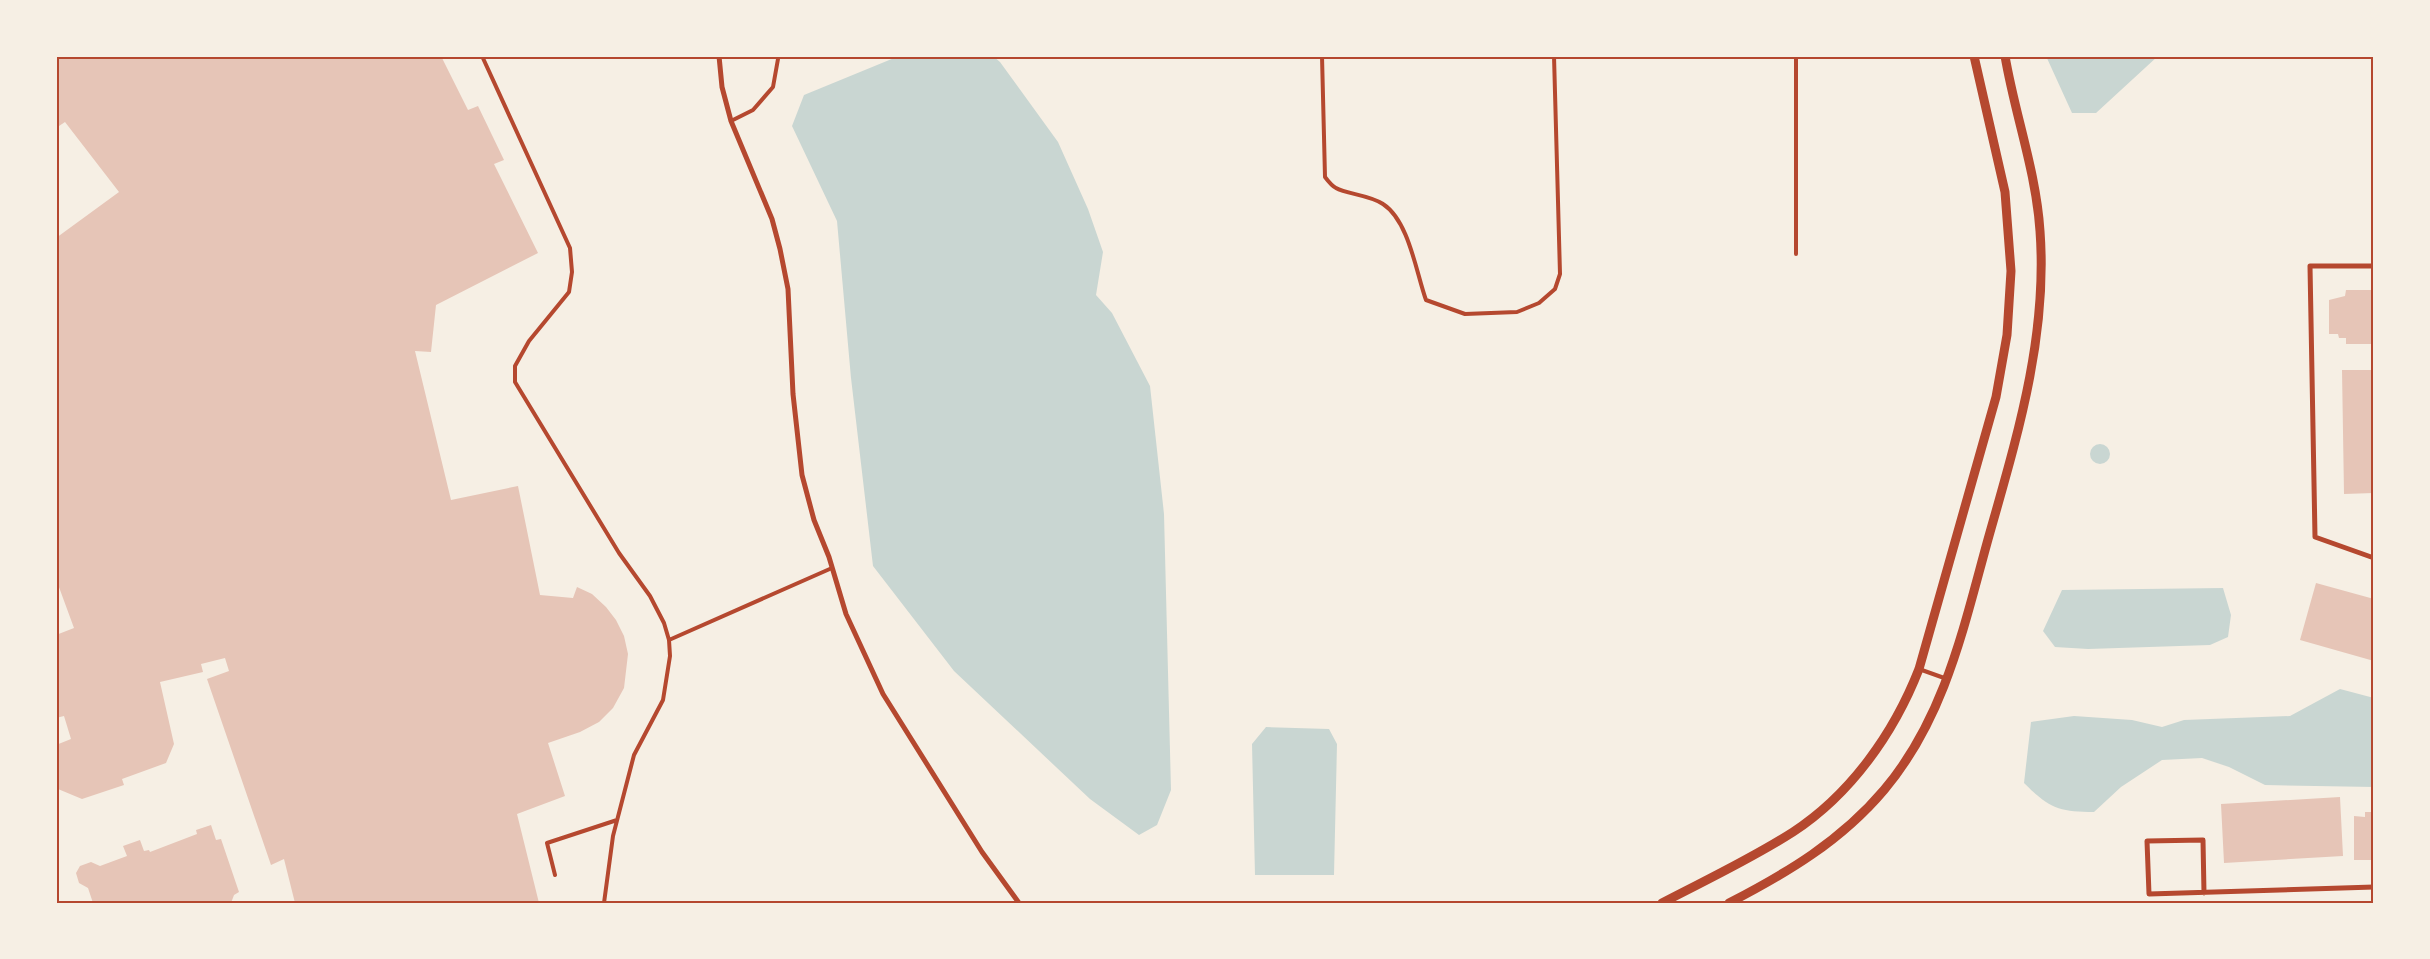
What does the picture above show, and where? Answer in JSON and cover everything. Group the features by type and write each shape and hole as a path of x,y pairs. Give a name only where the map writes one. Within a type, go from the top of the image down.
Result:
{"street":[{"path":"719,56 722,87 731,121 772,219 784,265 790,310 793,394 799,456 810,506 846,614 883,694 982,852 1019,903"},
{"path":"1662,903 1767,848 1794,831 1831,801 1860,771 1883,740 1902,708 1919,668 1996,397 2007,335 2010,271 2005,192 1974,56"},
{"path":"1729,903 1790,870 1814,854 1868,808 1898,772 1920,737 1948,680 2024,409 2038,333 2041,268 2037,206 2027,148 2005,56"},
{"path":"2374,266 2310,266 2315,536 2374,558"},
{"path":"2204,893 2203,840 2147,841 2148,894 2204,893 2374,887"}],"lane":[{"path":"482,56 570,248 572,272 569,292 529,341 515,366 515,382 594,513 650,596 664,623 669,640 670,656 663,700 634,755 616,820 604,903"},
{"path":"1322,56 1325,177 1336,188 1357,193 1384,204 1400,222 1411,249 1426,300 1465,314 1517,312 1539,303 1555,289 1560,274 1554,56"},
{"path":"1796,56 1796,254"},
{"path":"731,121 753,110 773,88 778,59"},
{"path":"669,640 832,568"},
{"path":"1919,668 1948,680"},
{"path":"555,875 547,842 616,820"}],"shaded area":[{"path":"899,56 993,56 1000,62 1058,142 1088,209 1103,252 1096,295 1112,313 1150,386 1164,514 1171,790 1157,825 1139,835 1090,799 954,671 873,566 851,378 837,221 792,126 804,95"},
{"path":"2046,56 2158,56 2096,113 2072,113"},
{"path":"2100,444 2107,447 2110,454 2107,461 2100,464 2093,461 2090,454 2093,447"},
{"path":"2223,588 2231,615 2228,637 2210,645 2088,649 2055,647 2043,631 2062,590"},
{"path":"2340,689 2374,698 2374,787 2265,785 2229,767 2202,758 2162,760 2121,787 2094,812 2072,811 2055,807 2024,783 2031,722 2074,716 2132,720 2162,727 2184,720 2290,716"},
{"path":"1266,727 1329,729 1337,744 1334,875 1255,875 1252,744"}],"building":[{"path":"56,56 441,56 468,110 478,106 504,160 494,164 538,253 436,305 431,352 415,351 451,500 518,486 540,595 573,598 577,587 592,594 616,620 624,636 628,654 624,688 613,708 599,722 580,732 548,743 565,796 517,814 539,903 295,903 284,859 271,865 207,679 229,671 225,658 201,664 203,672 160,682 174,744 166,763 122,779 124,785 82,799 58,789 56,745 71,739 64,716 56,718 56,635 74,628 56,579 56,238 119,192 65,122 56,128"},
{"path":"2346,290 2374,290 2374,344 2346,344 2346,338 2339,338 2338,334 2329,334 2329,300 2345,296"},
{"path":"2342,370 2374,370 2374,493 2344,494"},
{"path":"2316,583 2374,599 2374,661 2300,640"},
{"path":"2340,797 2343,856 2224,863 2221,804"},
{"path":"2371,804 2374,804 2374,860 2354,860 2354,816 2365,817 2365,812 2371,812"},
{"path":"211,825 216,840 221,839 239,892 234,895 231,903 93,903 88,888 79,883 76,873 80,866 91,862 100,866 127,856 123,846 140,840 144,851 149,850 150,852 197,834 196,830"}]}
